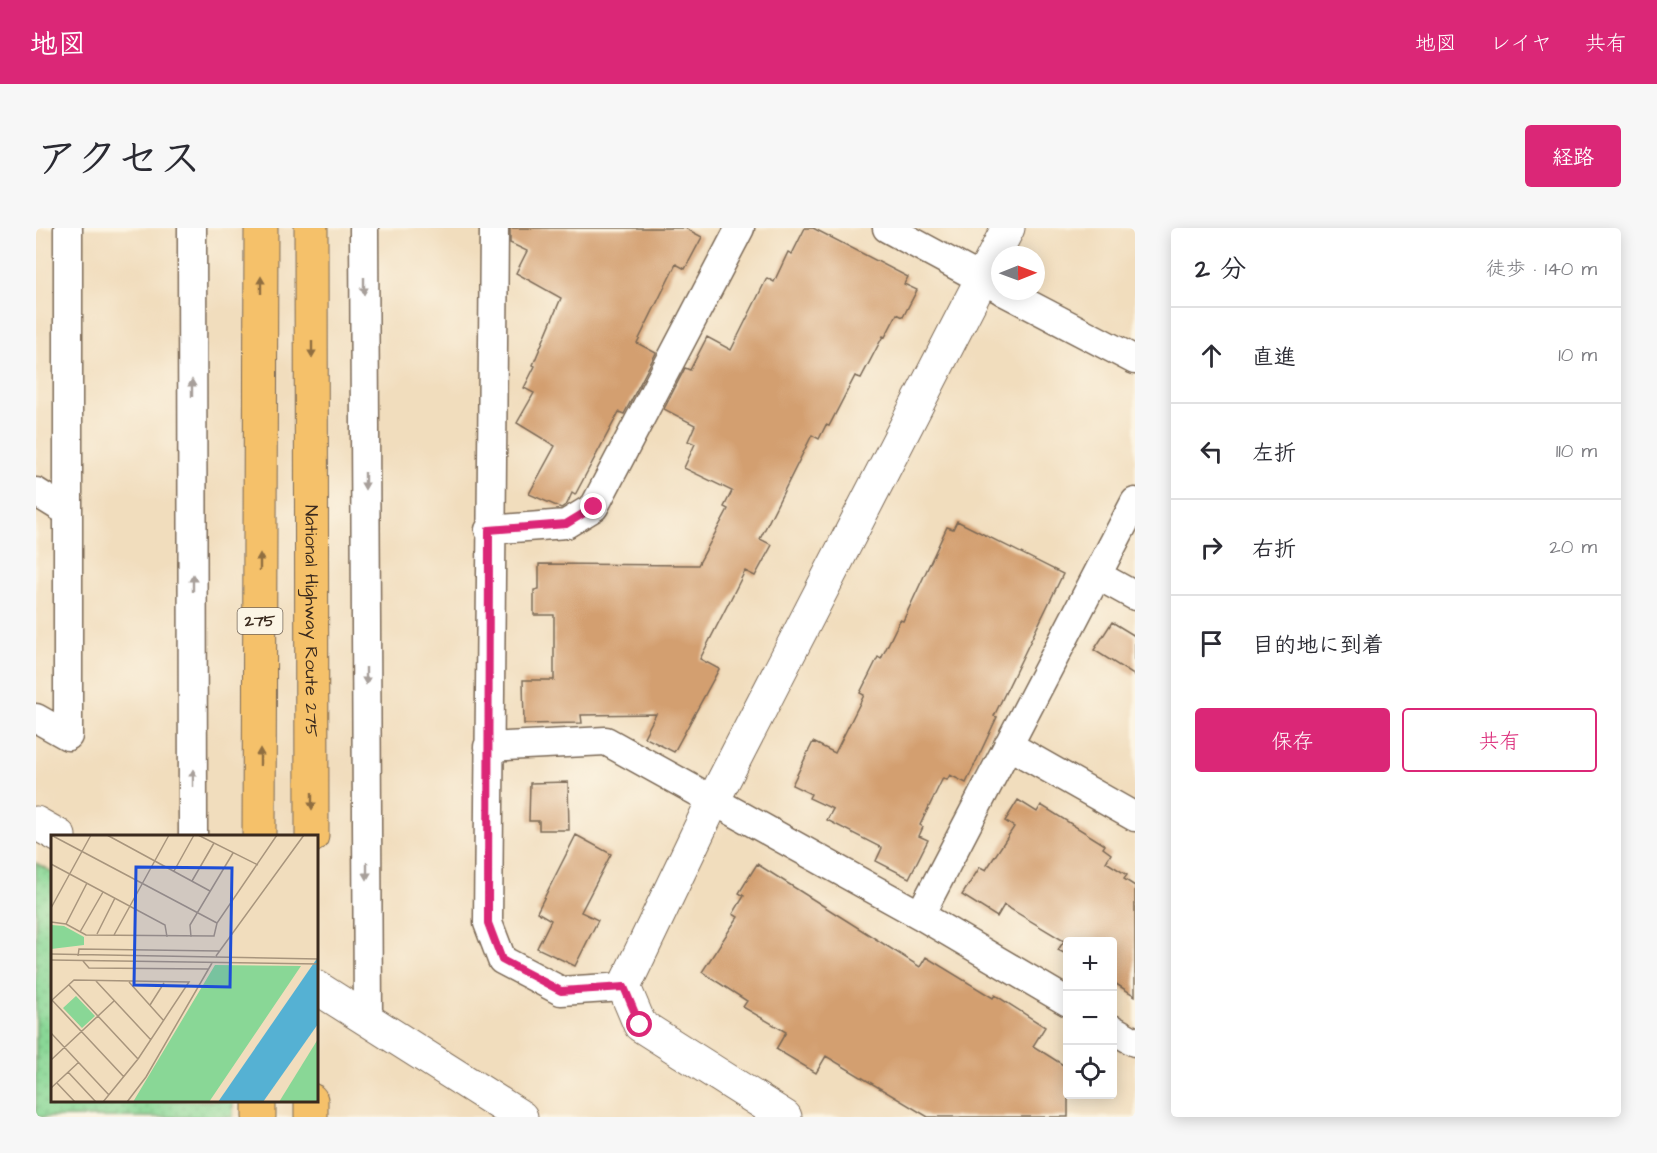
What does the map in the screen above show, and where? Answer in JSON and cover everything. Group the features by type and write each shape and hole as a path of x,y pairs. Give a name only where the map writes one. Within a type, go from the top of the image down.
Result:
{"highway":[{"name":"275","path":"260,835 261,228"},
{"name":"National Highway Route 275","path":"311,228 312,835"}],"street":[{"path":"36,718 68,736 68,228"},
{"path":"192,228 193,835"},
{"path":"364,228 368,1018"},
{"path":"494,228 489,530 488,923 502,960 561,991 624,987"},
{"path":"489,530 566,524 594,507 740,228"},
{"path":"887,228 991,285"},
{"path":"1004,246 1008,228"},
{"path":"785,1117 640,1025 624,987 714,799 991,294"},
{"path":"1020,300 1135,360"},
{"path":"36,492 68,512"},
{"path":"920,915 1135,502"},
{"path":"1097,575 1135,596"},
{"path":"488,747 606,741 920,915 1063,999"},
{"path":"1008,745 1135,817"},
{"path":"36,823 56,835"},
{"path":"318,988 521,1117"},
{"path":"1117,1031 1135,1042"}],"green space":[{"path":"36,863 51,871 51,1102 233,1102 233,1117 36,1117"}],"building":[{"path":"510,228 685,228 702,237 685,269 676,264 637,343 656,353 624,414 619,412 575,495 572,493 567,504 561,508 529,494 555,446 517,423 534,393 524,388 535,366 533,365 561,298 516,273 527,251 510,243"},
{"path":"805,228 813,228 908,277 904,284 917,290 903,317 897,314 885,337 883,336 861,378 855,376 829,426 826,425 819,439 812,435 760,539 772,545 755,576 745,571 700,659 719,669 674,752 644,737 656,714 581,715 582,723 524,724 523,680 554,680 554,615 534,615 534,590 539,589 539,564 698,565 728,509 724,507 732,491 684,468 695,444 688,441 695,425 664,409 685,368 690,370 707,337 731,350 767,278 774,282 788,252 792,254"},
{"path":"957,521 1063,574 994,716 997,717 966,783 950,775 947,780 943,778 920,825 923,827 919,836 928,840 909,878 876,861 882,848 827,820 833,809 809,798 811,794 792,785 813,742 835,753 864,695 860,693 878,657 881,659 900,620 903,621 947,527 953,529"},
{"path":"1112,622 1135,636 1135,676 1094,650"},
{"path":"568,782 569,830 539,830 539,821 529,821 530,783"},
{"path":"1018,800 1037,812 1041,805 1105,845 1103,848 1111,854 1106,862 1127,875 1124,879 1135,886 1135,996 1117,985 1117,937 1063,937 1063,940 1004,905 997,917 962,895 980,867 986,870 1014,827 1005,821"},
{"path":"576,835 611,854 581,912 598,920 575,966 537,948 551,920 537,912"},
{"path":"757,864 920,967 926,957 993,998 995,995 1045,1027 1033,1046 1063,1065 1063,1099 1068,1099 1068,1117 928,1117 826,1056 816,1073 776,1049 786,1032 743,1007 747,1001 702,972 738,917 733,914 744,896 739,893"},
{"path":"1063,942 1063,952 1058,950"}],"route":[{"path":"594,507 566,524 489,530 488,923 502,960 561,991 624,987 640,1025"}]}
